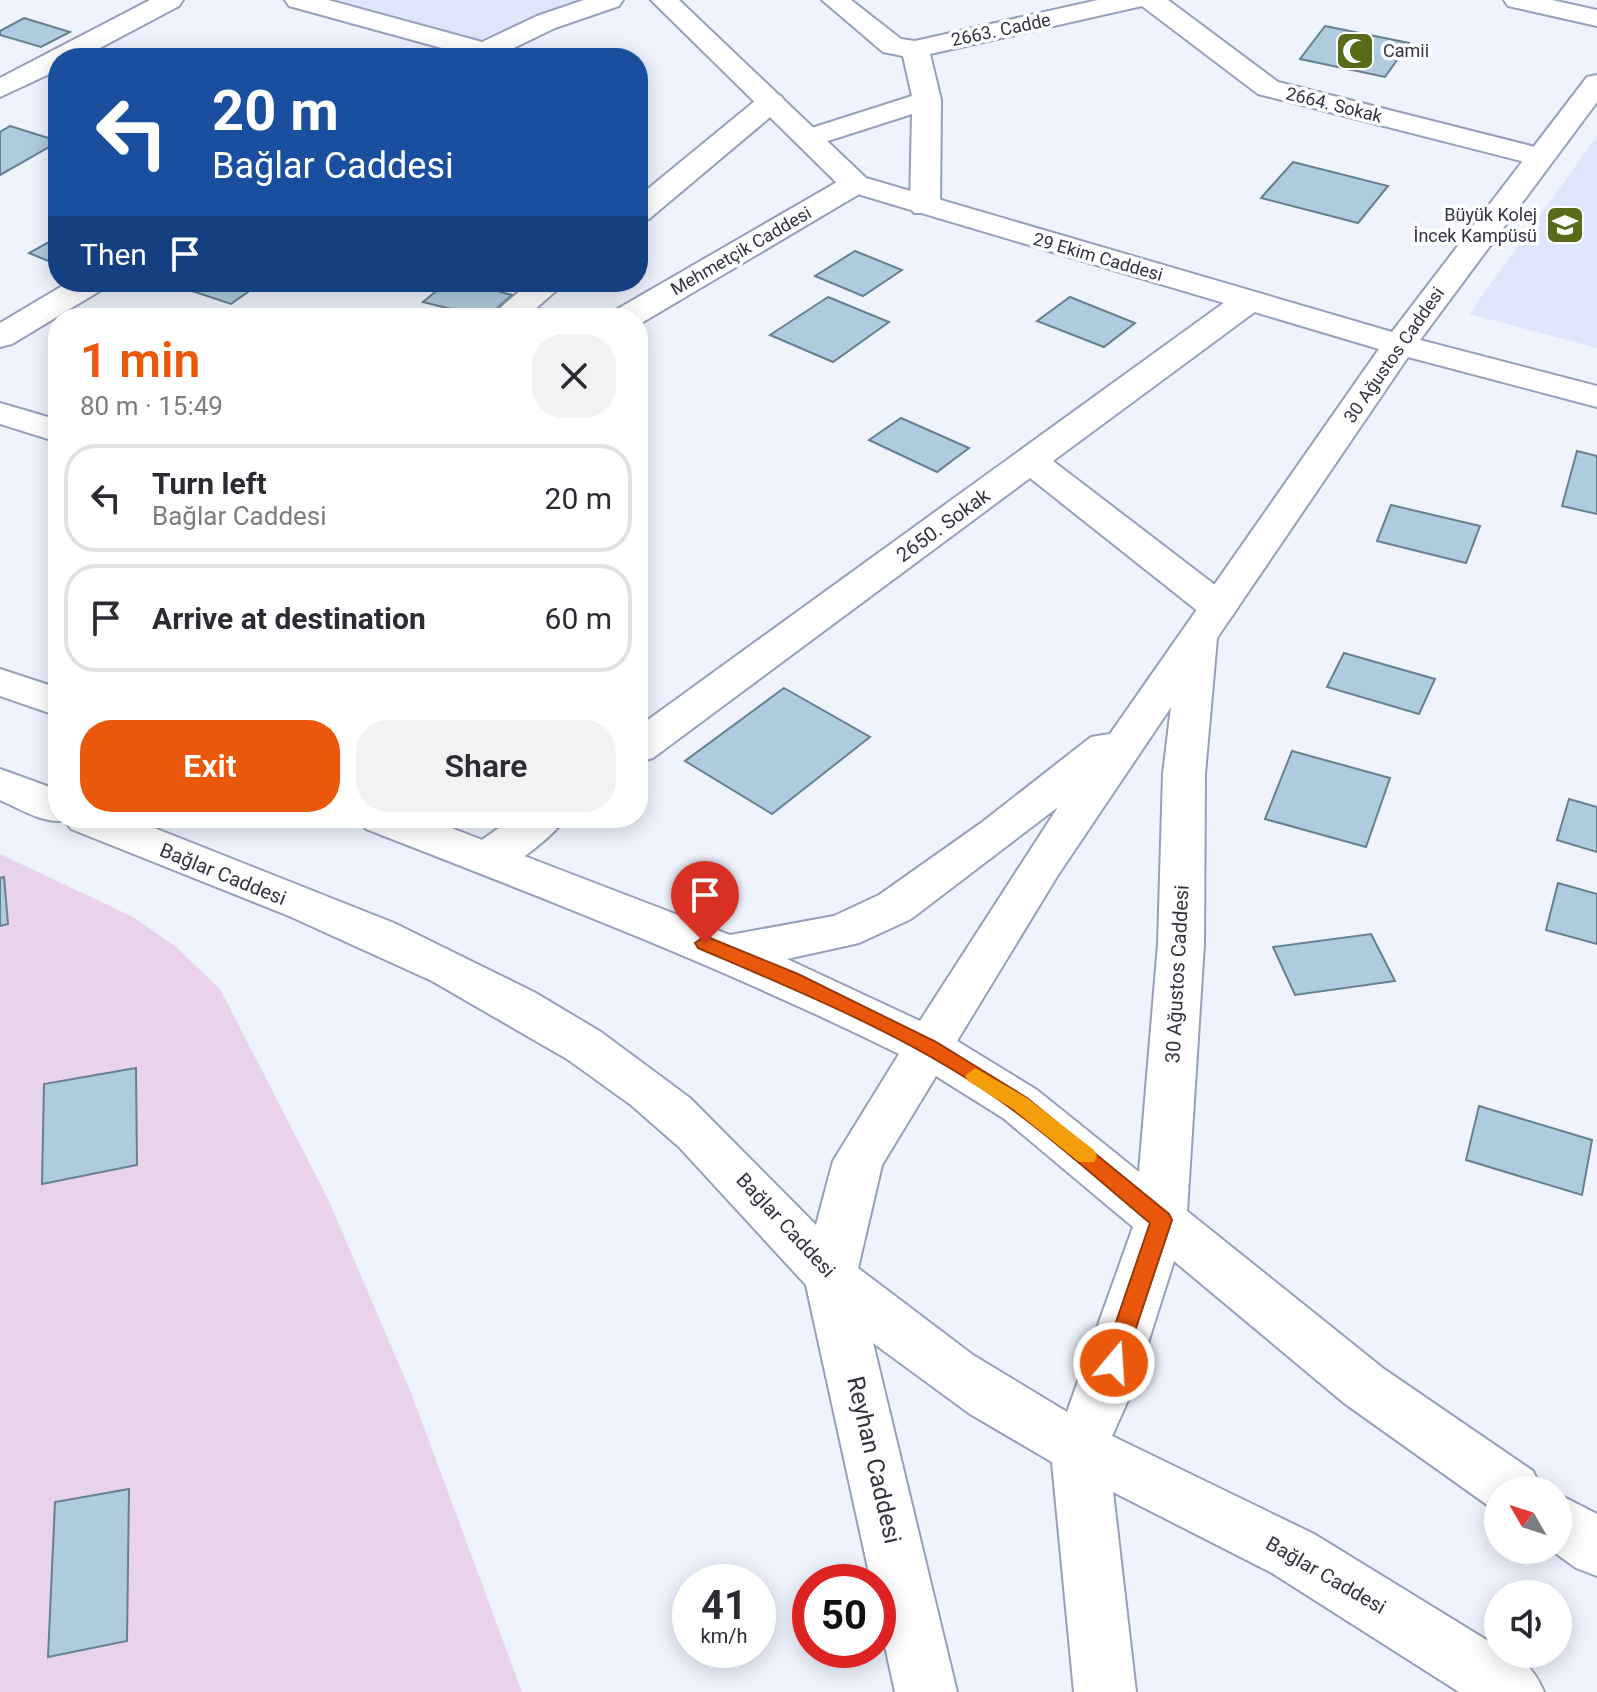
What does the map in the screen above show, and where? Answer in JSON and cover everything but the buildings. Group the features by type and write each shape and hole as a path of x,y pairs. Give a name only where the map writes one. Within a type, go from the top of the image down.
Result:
{"street":[{"path":"78,48 170,0"},
{"path":"298,0 457,48"},
{"path":"490,48 546,22 610,0"},
{"name":"29 Ekim Caddesi","path":"664,0 855,184 1248,301 1597,397"},
{"path":"835,0 893,46 915,49 927,100 925,206"},
{"name":"2663. Cadde","path":"915,49 1133,0"},
{"name":"2664. Sokak","path":"1151,0 1268,88 1541,157"},
{"path":"1517,0 1597,18"},
{"path":"0,89 48,64"},
{"name":"30 Ağustos Caddesi","path":"830,1275 858,1161 1042,864 1400,344 1597,83"},
{"path":"809,138 927,100"},
{"path":"648,197 771,102"},
{"name":"Mehmetçik Caddesi","path":"643,308 855,184"},
{"path":"49,308 75,292"},
{"path":"518,308 538,292"},
{"name":"2650. Sokak","path":"648,741 1248,301"},
{"path":"0,337 48,308"},
{"path":"0,413 48,428"},
{"path":"1030,461 1209,620"},
{"name":"30 Ağustos Caddesi","path":"1079,1447 1106,1387 1161,1220 1181,944 1184,774 1209,620"},
{"path":"0,682 48,699"},
{"path":"728,953 843,931 895,907 996,834 1142,719"},
{"path":"0,784 48,803"},
{"name":"Bağlar Caddesi","path":"111,828 398,945 505,995 576,1037 652,1094 723,1158 830,1275 956,1374 1079,1447 1264,1538 1340,1581 1513,1692"},
{"path":"408,828 728,953 929,1047 1020,1104 1364,1386 1493,1476"},
{"path":"488,858 529,828"},
{"name":"Reyhan Caddesi","path":"830,1275 926,1692"},
{"path":"1079,1447 1105,1692"},
{"path":"1572,1531 1597,1548"}],"shaded area":[{"path":"335,0 582,0 479,39"},
{"name":"Büyük Kolej İncek Kampüsü","path":"1597,136 1597,348 1469,314"},
{"path":"0,854 133,917 175,946 220,989 328,1199 412,1395 522,1692 0,1692"}],"slow traffic":[{"path":"975,1076 1020,1104 1086,1156"}],"place":[{"name":"Camii","path":"1355,51"},
{"name":"Büyük Kolej İncek Kampüsü","path":"1565,225"}],"route":[{"path":"705,943 791,980 929,1047 1020,1104 1161,1220 1114,1363"}]}
